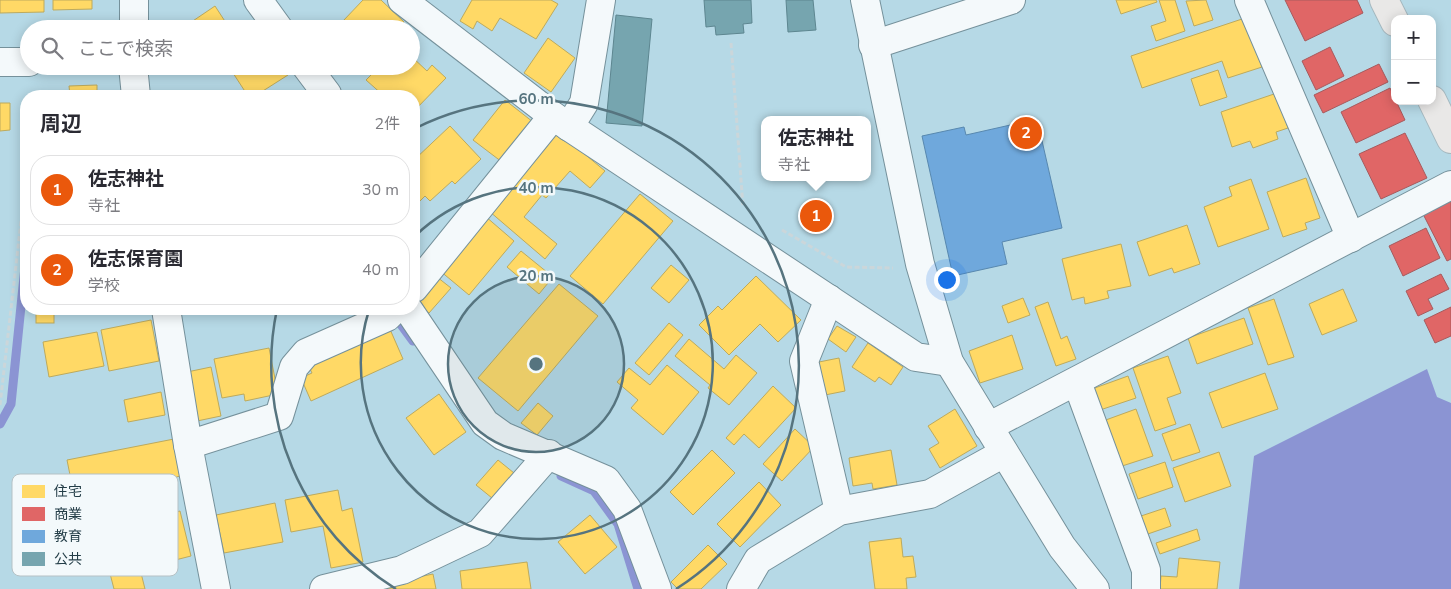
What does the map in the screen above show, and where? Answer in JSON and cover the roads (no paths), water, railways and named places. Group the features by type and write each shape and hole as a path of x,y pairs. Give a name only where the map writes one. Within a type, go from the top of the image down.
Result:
{"main road":[{"path":"1384,0 1392,15"},
{"path":"1434,105 1451,139"}],"street":[{"path":"134,0 134,20"},
{"path":"258,0 272,20"},
{"path":"402,0 561,122 916,357 949,362"},
{"path":"420,281 561,122 584,103 601,0"},
{"path":"865,0 920,264 949,362 1062,547 1095,589"},
{"path":"873,45 1012,0"},
{"path":"1249,0 1361,232"},
{"path":"0,62 20,62"},
{"path":"134,75 135,90"},
{"path":"313,75 324,90"},
{"path":"988,428 1451,185"},
{"path":"829,299 804,361 839,511"},
{"path":"167,315 188,445 216,589"},
{"path":"188,445 280,416 294,367 306,353 387,315"},
{"path":"399,315 485,423 541,463 606,480 627,509 657,589"},
{"path":"1077,382 1146,570 1146,589"},
{"path":"741,589 758,560 839,511 930,494 1004,453"},
{"path":"324,589 402,570 480,533 541,463"}],"water":[{"path":"1427,369 1437,397 1451,403 1451,589 1239,589 1254,456"}],"waterway":[{"path":"0,424 11,404 20,315"},
{"path":"394,315 413,341"},
{"path":"561,476 594,491 618,524 638,589"}],"place":[{"name":"佐志保育園","path":"1026,133"},
{"name":"佐志神社","path":"816,216"}]}
